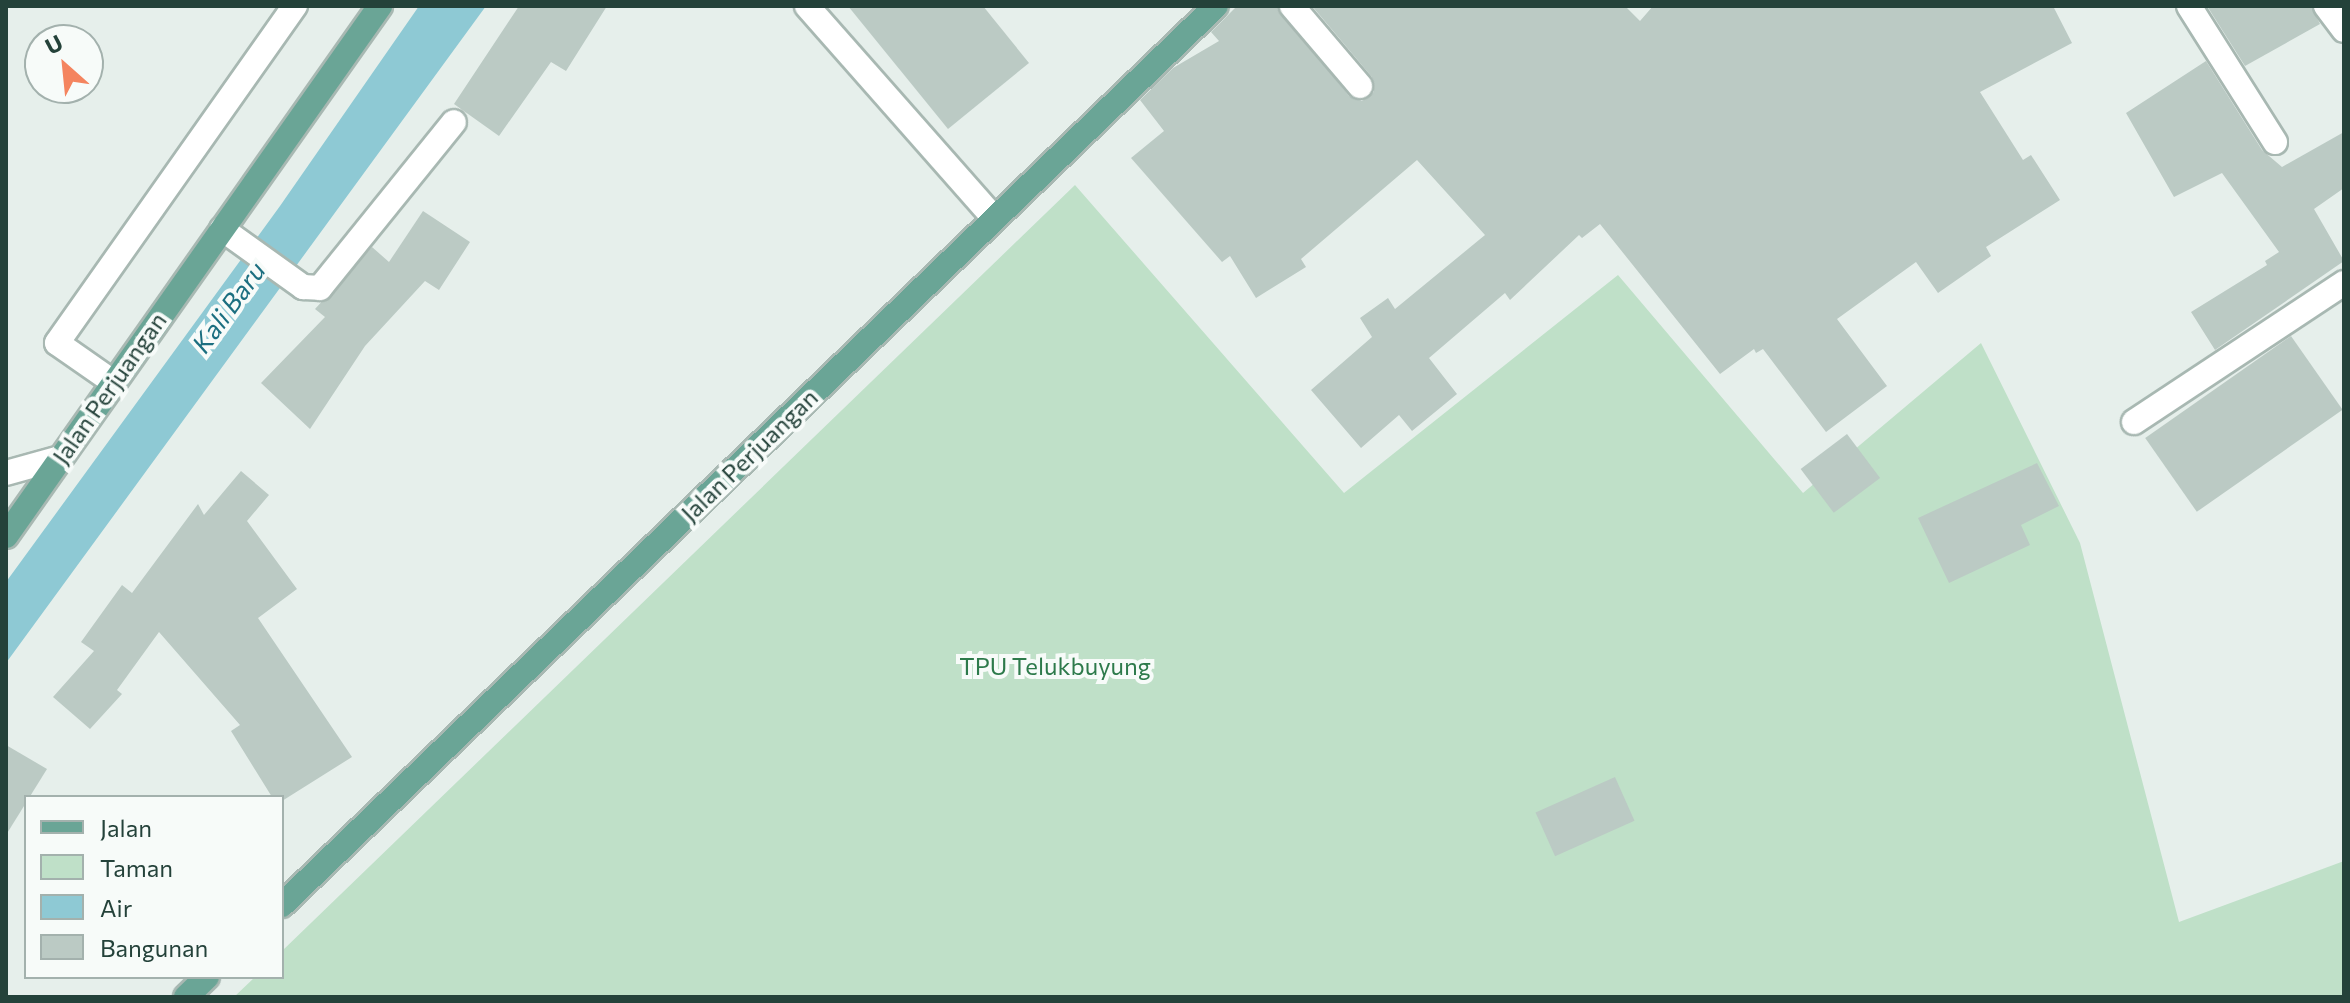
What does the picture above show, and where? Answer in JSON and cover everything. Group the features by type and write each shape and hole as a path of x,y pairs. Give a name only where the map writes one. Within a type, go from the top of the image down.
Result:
{"main road":[{"name":"Jalan Perjuangan","path":"6,536 113,382 231,235 380,6"},
{"name":"Jalan Perjuangan","path":"284,903 1216,6"},
{"path":"186,997 205,979"}],"street":[{"path":"113,382 57,343 295,6"},
{"path":"807,6 994,218"},
{"path":"1292,6 1360,86"},
{"path":"2189,6 2275,142"},
{"path":"2326,6 2344,30"},
{"path":"231,235 312,291 329,282 454,122"},
{"path":"2134,422 2344,283"},
{"path":"6,473 60,458"}],"green space":[{"name":"TPU Telukbuyung","path":"1075,185 1344,493 1618,275 1803,493 1981,343 2080,543 2179,922 2344,861 2344,997 234,997 253,979 284,979 284,949"}],"water":[{"name":"Kali Baru","path":"419,6 486,6 6,663 6,582 280,206"}],"building":[{"path":"519,6 607,6 566,71 551,62 499,136 454,104"},
{"path":"848,6 983,6 1029,63 948,129"},
{"path":"1237,6 1277,6 1349,96 1362,101 1374,92 1372,77 1312,6 1625,6 1640,21 1653,6 2053,6 2072,43 1980,92 2023,160 2031,155 2060,200 1986,247 1991,256 1938,293 1916,262 1837,319 1887,386 1826,432 1763,349 1756,353 1754,349 1720,374 1600,224 1582,238 1579,235 1510,300 1505,293 1429,358 1457,394 1412,431 1399,415 1361,448 1311,390 1372,337 1360,318 1388,298 1395,309 1485,235 1417,160 1301,259 1306,267 1256,298 1230,256 1222,262 1131,158 1164,131 1140,100 1173,68 1219,41 1211,32"},
{"path":"2207,6 2311,6 2320,24 2245,66"},
{"path":"2206,61 2262,150 2282,167 2344,132 2344,188 2314,209 2344,261 2215,350 2191,312 2267,265 2265,261 2279,252 2222,173 2174,197 2126,113"},
{"path":"423,211 470,242 439,290 425,281 365,346 310,429 261,383 325,317 315,309 372,247 389,262"},
{"path":"2291,336 2343,410 2197,512 2145,438"},
{"path":"1847,434 1880,478 1834,513 1801,469"},
{"path":"2037,463 2059,506 2021,525 2030,545 1949,583 1918,518"},
{"path":"241,471 269,495 247,521 297,589 258,618 352,757 284,800 284,795 271,795 231,731 240,725 159,632 117,690 122,694 90,729 53,697 94,651 81,642 122,585 132,593 198,504 204,515"},
{"path":"6,745 47,769 31,795 24,795 24,806 6,835"},
{"path":"1615,777 1635,821 1555,856 1536,812"}]}
